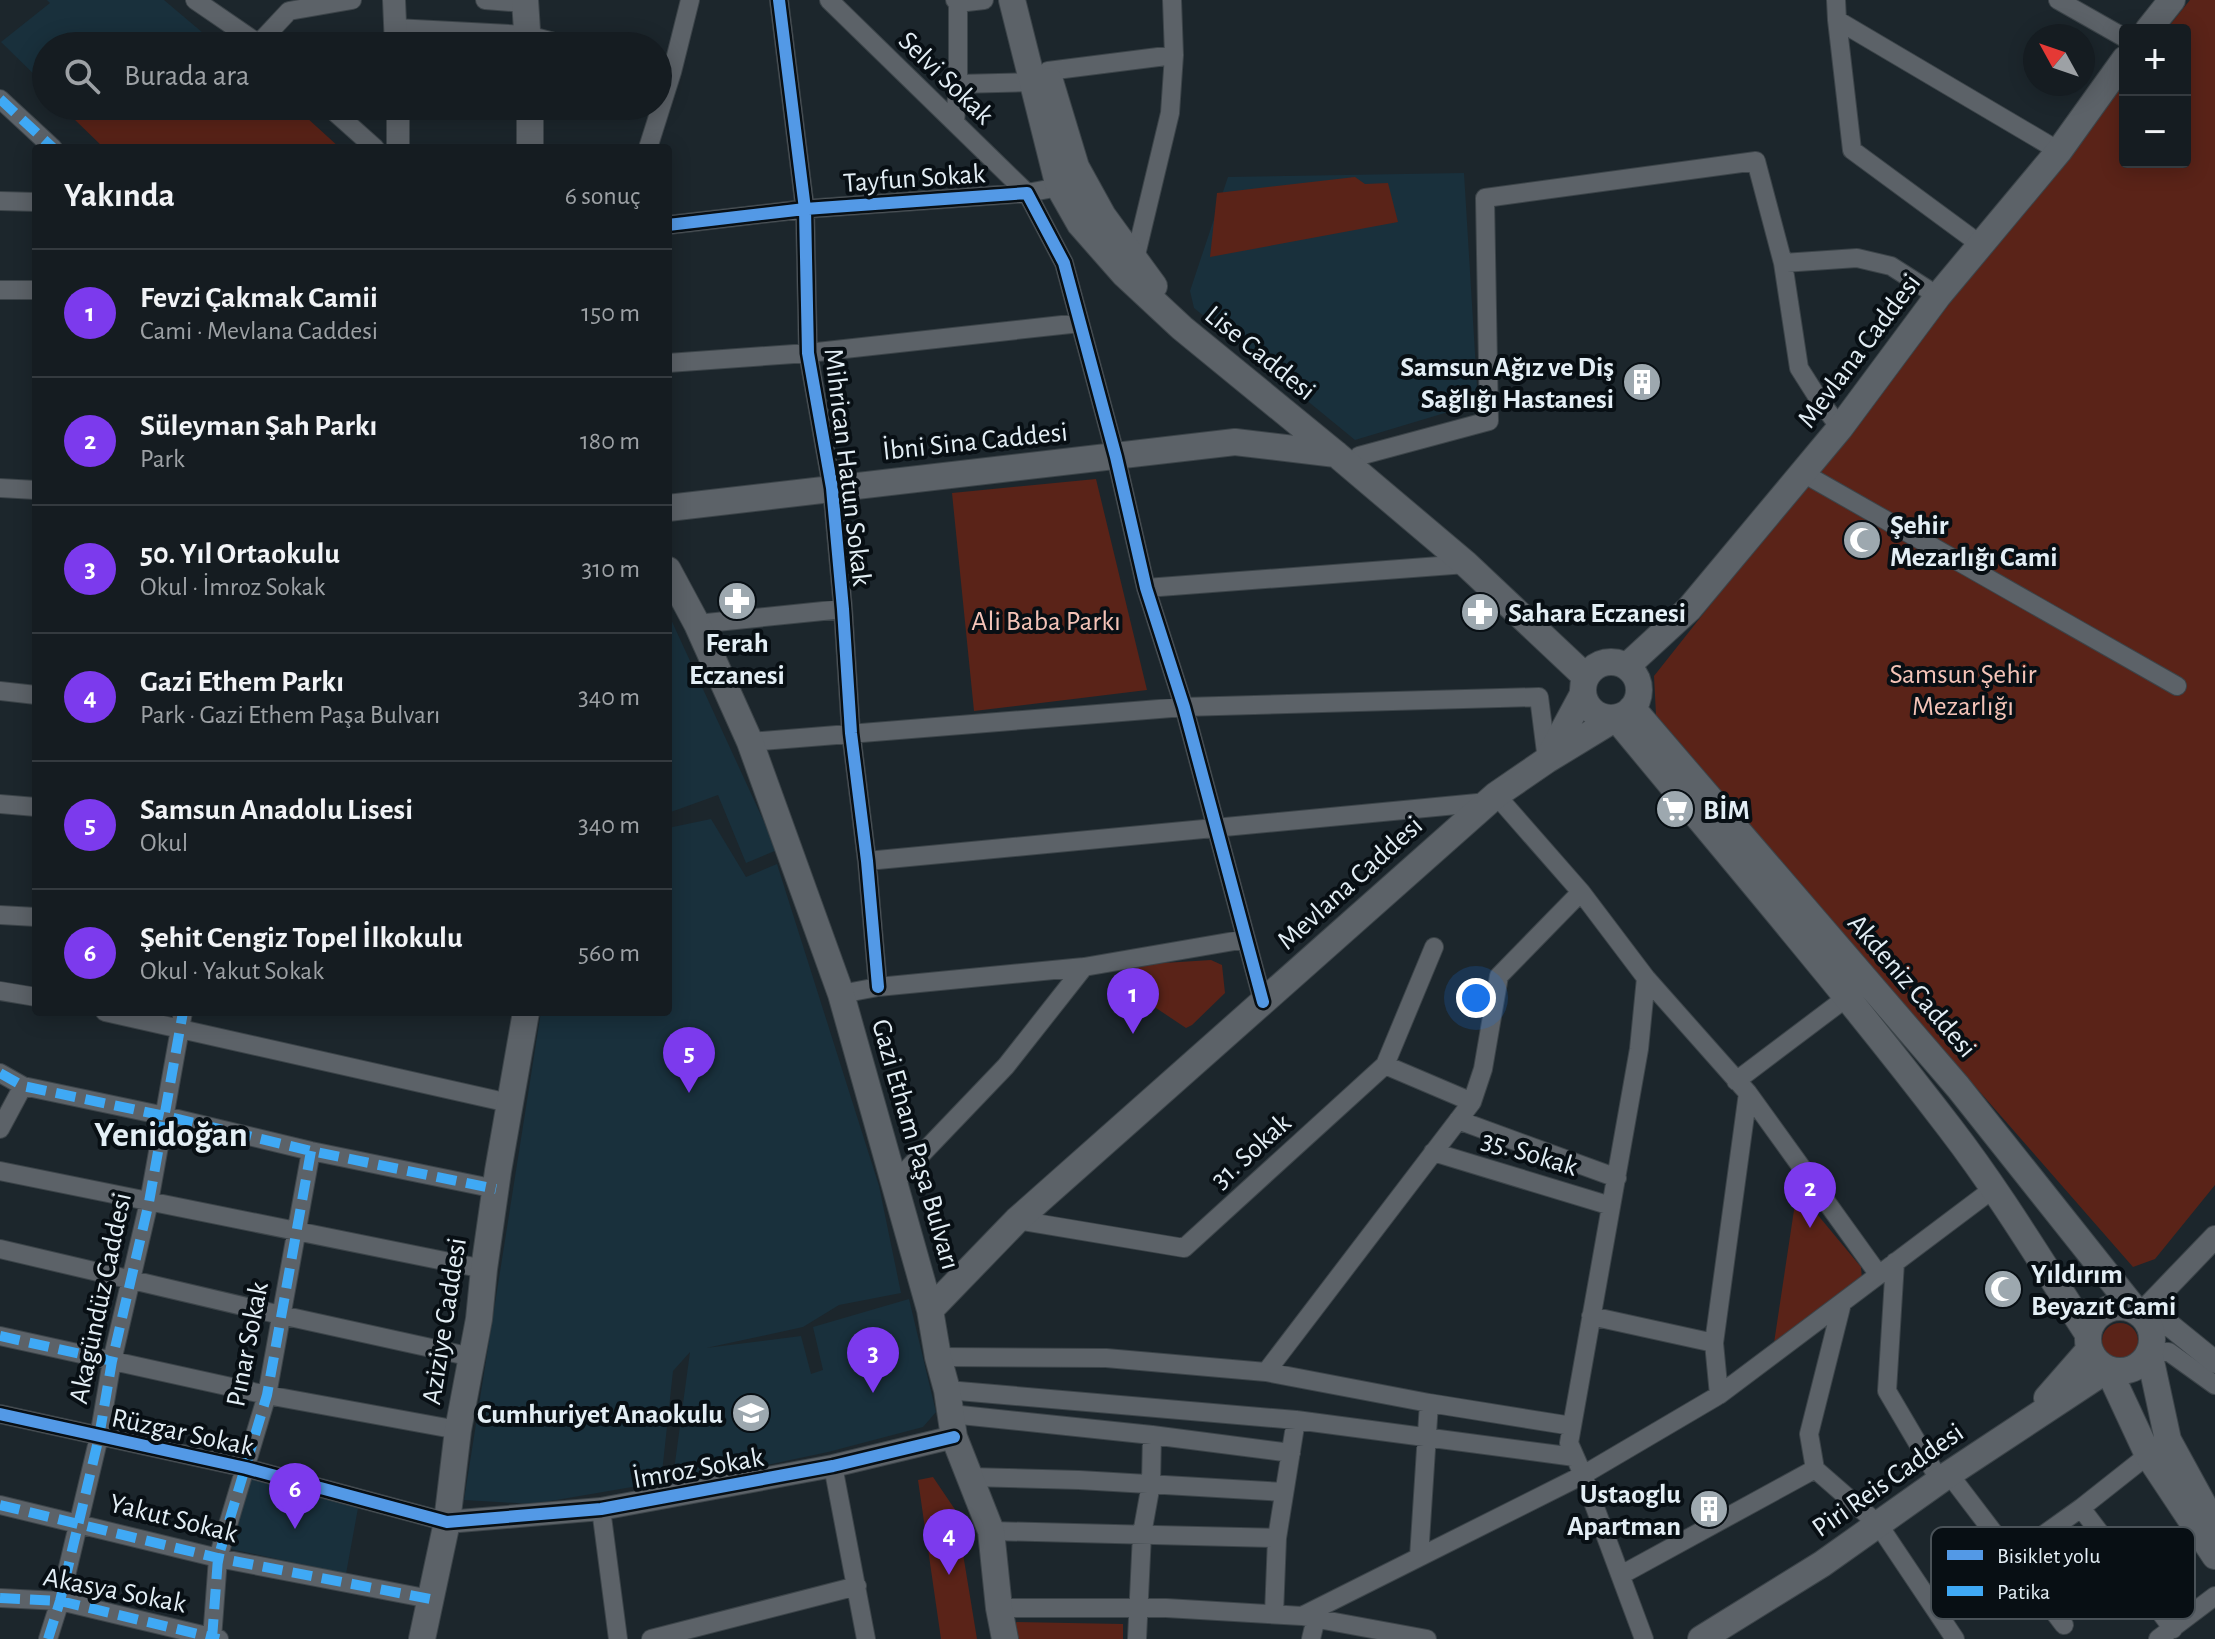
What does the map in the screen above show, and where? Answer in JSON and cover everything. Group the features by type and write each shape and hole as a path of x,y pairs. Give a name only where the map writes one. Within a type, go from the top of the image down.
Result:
{"main road":[{"name":"Lise Caddesi","path":"1012,0 1076,167 1103,216 1156,288 1194,325 1291,399 1347,455 1589,678"},
{"name":"Lise Caddesi","path":"1025,0 1059,187 1080,224 1124,274 1182,328 1347,455 1589,678"},
{"path":"2153,24 2172,0"},
{"path":"525,2 527,32"},
{"name":"Mevlana Caddesi","path":"1632,674 1840,428 1938,296 2059,151 2119,67"},
{"path":"530,120 530,144"},
{"name":"İbni Sina Caddesi","path":"672,508 1235,442 1347,455"},
{"name":"Gazi Etham Paşa Bulvarı","path":"672,577 697,624 750,742 841,994 930,1310 951,1414 969,1477 991,1531 1005,1639"},
{"path":"1547,760 1589,678 1618,662 1632,674 1639,691 1624,713 1598,716 1591,710 1589,678"},
{"name":"Mevlana Caddesi","path":"930,1310 1017,1220 1492,798 1624,713"},
{"name":"Akdeniz Caddesi","path":"1624,713 1951,1129 1993,1189 2088,1342"},
{"name":"Akdeniz Caddesi","path":"1624,713 1958,1087 2139,1313"},
{"name":"Aziziye Caddesi","path":"422,1639 447,1522 458,1430 525,1016"},
{"path":"2020,1427 2088,1342 2094,1318 2103,1311 2123,1306 2139,1313 2148,1322 2152,1342 2149,1352 2136,1367 2125,1371 2108,1369 2095,1360 2088,1342"},
{"path":"2149,1352 2168,1440 2215,1526"},
{"path":"2108,1369 2148,1455 2215,1556"},
{"name":"Piri Reis Caddesi","path":"1701,1639 1822,1564 2108,1369"},
{"path":"969,1477 970,1520 992,1639"}],"street":[{"path":"195,0 242,32"},
{"path":"271,32 289,11 352,0"},
{"path":"394,0 396,32"},
{"path":"485,0 525,2"},
{"path":"672,50 690,0"},
{"name":"Mihrican Hatun Sokak","path":"779,0 805,209 808,353 832,488 851,733 878,987"},
{"name":"Selvi Sokak","path":"829,0 1027,193"},
{"path":"955,123 957,1 984,0"},
{"path":"1135,259 1170,113 1174,55 1172,0"},
{"path":"1836,0 1852,150 1981,245"},
{"path":"2058,0 2119,35"},
{"path":"1837,20 2059,151"},
{"path":"958,84 1041,76 1174,55"},
{"path":"0,99 49,144"},
{"path":"344,120 371,144"},
{"path":"398,120 398,144"},
{"path":"649,144 654,120"},
{"path":"1347,455 1489,421 1485,198 1756,161 1783,263 1799,368 1840,428"},
{"path":"1027,193 1059,187"},
{"name":"Tayfun Sokak","path":"672,225 805,209 1027,193 1064,263 1116,457 1146,588 1184,707 1263,1002"},
{"path":"0,201 32,202"},
{"path":"1045,230 1080,224"},
{"path":"1783,263 1857,258 1891,266 1938,296"},
{"path":"0,290 32,290"},
{"path":"672,363 808,353 1080,323"},
{"path":"1803,473 2177,686"},
{"path":"0,488 32,490"},
{"path":"1146,588 1466,564"},
{"path":"697,624 843,609"},
{"path":"0,691 32,695"},
{"path":"750,742 1184,707 1539,697 1547,760"},
{"path":"867,861 1216,829 1492,798 1581,892 1646,978 1742,1087 1879,1275"},
{"path":"0,804 32,807"},
{"path":"1266,1372 1472,1102 1483,1069 1499,976 1581,892"},
{"path":"0,915 32,917"},
{"path":"841,994 878,987 1084,967 1246,939"},
{"name":"31. Sokak","path":"1017,1220 1184,1248 1385,1065 1434,947"},
{"path":"895,1182 1006,1066 1084,967"},
{"path":"1644,1639 1569,1443 1639,1049 1646,978"},
{"path":"0,991 32,996"},
{"path":"1719,1395 1714,1343 1742,1087 1846,998"},
{"path":"144,1016 182,1020 509,1103"},
{"name":"Akagündüz Caddesi","path":"48,1639 99,1437 112,1361 149,1202 182,1020"},
{"path":"1385,1065 1472,1102"},
{"path":"0,1073 23,1086 496,1189"},
{"path":"0,1129 23,1086"},
{"path":"1458,1120 1617,1178"},
{"name":"Pınar Sokak","path":"214,1638 218,1558 267,1395 311,1151"},
{"name":"35. Sokak","path":"1433,1152 1611,1206"},
{"path":"0,1171 484,1269"},
{"path":"1309,1617 1419,1557 1583,1475 1719,1395 1993,1189"},
{"path":"2215,1237 2139,1313 2172,1327 2215,1362"},
{"path":"0,1249 472,1357"},
{"path":"1895,1262 1887,1391 1945,1478 1985,1527"},
{"path":"1842,1303 1809,1434 1815,1469 1878,1524 1931,1603"},
{"path":"1591,1316 1714,1343"},
{"path":"0,1336 267,1395 458,1430"},
{"path":"2149,1352 2169,1352 2215,1385"},
{"path":"938,1357 1106,1358 1266,1372 1572,1426"},
{"path":"1419,1557 1429,1403"},
{"name":"Rüzgar Sokak","path":"0,1414 246,1468 447,1522"},
{"path":"951,1414 1296,1420 1575,1457"},
{"path":"951,1414 1291,1453"},
{"name":"İmroz Sokak","path":"447,1522 601,1509 833,1466 951,1414"},
{"path":"1274,1614 1277,1538 1296,1420"},
{"path":"1137,1639 1142,1534 1151,1484 1152,1435"},
{"path":"2054,1527 2148,1455"},
{"path":"833,1466 866,1639"},
{"path":"1621,1575 1815,1469"},
{"path":"969,1477 1284,1492"},
{"name":"Yakut Sokak","path":"0,1505 218,1558 430,1599"},
{"path":"2081,1508 2094,1527"},
{"path":"601,1509 618,1639"},
{"path":"991,1531 1277,1538"},
{"path":"651,1639 857,1586"},
{"path":"2195,1612 2215,1596"},
{"name":"Akasya Sokak","path":"0,1598 60,1601 214,1638"},
{"path":"999,1608 1138,1608 1274,1614 1309,1617 1427,1639"},
{"path":"1309,1617 1311,1639"},
{"path":"1942,1619 1955,1639"},
{"path":"2059,1619 2064,1625"},
{"path":"2166,1634 2185,1619"}],"shaded area":[{"path":"47,0 164,0 202,32 32,32 32,72 1,42 50,3"},
{"path":"1464,173 1478,403 1355,440 1194,308 1190,291 1228,177"},
{"path":"672,622 777,850 746,863 718,795 672,812"},
{"path":"711,819 746,877 777,864 879,1186 901,1293 839,1305 803,1327 706,1348 801,1336 811,1374 823,1370 813,1327 909,1299 936,1412 923,1427 828,1452 672,1485 690,1352 673,1371 661,1482 533,1504 464,1500 540,1016 672,1016 672,827"},
{"path":"248,1477 358,1508 346,1574 231,1549"}],"green space":[{"name":"Samsun Şehir Mezarlığı","path":"2190,0 2215,0 2215,1185 2155,1259 2133,1267 1656,715 1654,676 2119,90 2119,168 2191,168 2191,24 2171,24"},
{"path":"75,120 309,120 336,144 100,144"},
{"path":"1355,177 1365,184 1388,183 1398,222 1210,257 1217,193"},
{"name":"Ali Baba Parkı","path":"1096,479 1147,690 974,711 952,493"},
{"path":"1211,960 1222,965 1225,993 1186,1028 1132,992 1119,977 1132,965"},
{"path":"1797,1190 1861,1267 1862,1280 1774,1343"},
{"path":"2120,1323 2132,1329 2138,1341 2132,1353 2120,1359 2108,1353 2102,1341 2108,1329"},
{"path":"933,1477 956,1511 977,1639 941,1639 918,1480"},
{"path":"1011,1622 1123,1624 1123,1639 1014,1639"}],"marked path":[{"path":"0,99 49,144"},
{"path":"48,1639 99,1437 112,1361 149,1202 182,1016"},
{"path":"0,1073 23,1086 496,1189"},
{"path":"212,1639 218,1558 267,1395 311,1151"},
{"path":"0,1336 112,1361"},
{"path":"0,1505 218,1558 430,1599"},
{"path":"0,1598 60,1601 219,1639"}],"cycle path":[{"path":"779,0 805,209 808,353 832,488 851,733 878,987"},
{"path":"672,225 805,209 1027,193 1064,263 1116,457 1146,588 1184,707 1263,1002"},
{"path":"0,1414 246,1468 447,1522 601,1509 833,1466 954,1437"}],"place":[{"name":"Samsun Ağız ve Diş Sağlığı Hastanesi","path":"1642,382"},
{"name":"Şehir Mezarlığı Cami","path":"1862,540"},
{"name":"Ferah Eczanesi","path":"737,601"},
{"name":"Sahara Eczanesi","path":"1480,612"},
{"name":"BİM","path":"1675,809"},
{"name":"Fevzi Çakmak Camii","path":"1133,1034"},
{"name":"Samsun Anadolu Lisesi","path":"689,1093"},
{"name":"Süleyman Şah Parkı","path":"1810,1228"},
{"name":"Yıldırım Beyazıt Cami","path":"2003,1289"},
{"name":"50. Yıl Ortaokulu","path":"873,1393"},
{"name":"Cumhuriyet Anaokulu","path":"751,1413"},
{"name":"Ustaoglu Apartman","path":"1709,1509"},
{"name":"Şehit Cengiz Topel İlkokulu","path":"295,1529"},
{"name":"Gazi Ethem Parkı","path":"949,1575"}],"district":[{"name":"Yenidoğan","path":"171,1133"}]}
